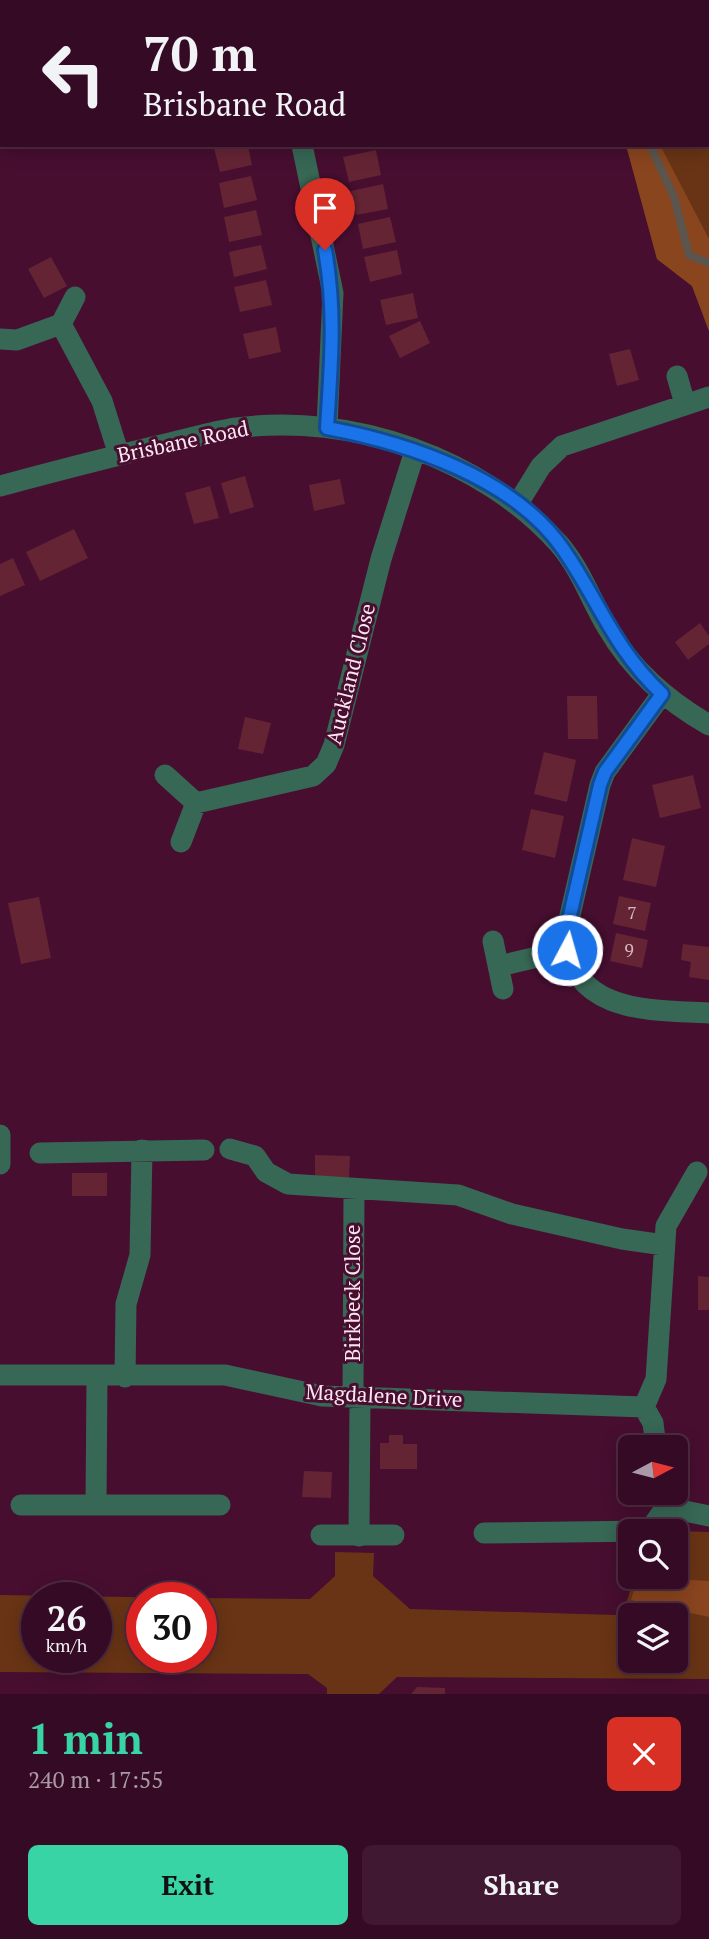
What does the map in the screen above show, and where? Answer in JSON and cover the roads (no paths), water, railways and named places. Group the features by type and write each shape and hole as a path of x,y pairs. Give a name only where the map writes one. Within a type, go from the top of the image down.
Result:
{"street":[{"path":"302,147 333,293 327,428"},
{"path":"0,339 17,340 61,324 75,297"},
{"path":"61,324 102,401 119,455"},
{"path":"677,376 685,404"},
{"path":"517,505 541,466 562,446 709,397"},
{"name":"Brisbane Road","path":"0,486 234,428 284,425 327,428 390,442 458,468 517,505 561,547 624,652 662,694 709,724"},
{"name":"Auckland Close","path":"195,803 313,776 326,764 381,559 415,451"},
{"path":"662,694 602,778 565,937 567,950 583,982 614,1003 633,1008 709,1013"},
{"path":"165,775 195,803 181,842"},
{"path":"493,941 503,989"},
{"path":"499,966 567,950"},
{"path":"0,1135 0,1164"},
{"path":"230,1149 255,1156 266,1172 288,1184 458,1195 512,1214 622,1239 664,1245"},
{"path":"125,1377 126,1304 140,1255 142,1150"},
{"path":"40,1153 204,1150"},
{"path":"654,1435 653,1423 644,1407 656,1380 666,1226 698,1172"},
{"name":"Birkbeck Close","path":"354,1189 359,1536"},
{"name":"Magdalene Drive","path":"0,1375 225,1375 322,1396 644,1407"},
{"path":"96,1505 97,1376"},
{"path":"21,1505 220,1505"},
{"path":"484,1534 649,1531 664,1505"},
{"path":"675,1505 680,1510 709,1516"},
{"path":"321,1535 394,1535"}],"waterway":[{"path":"651,147 674,197 689,255 709,263"}]}
